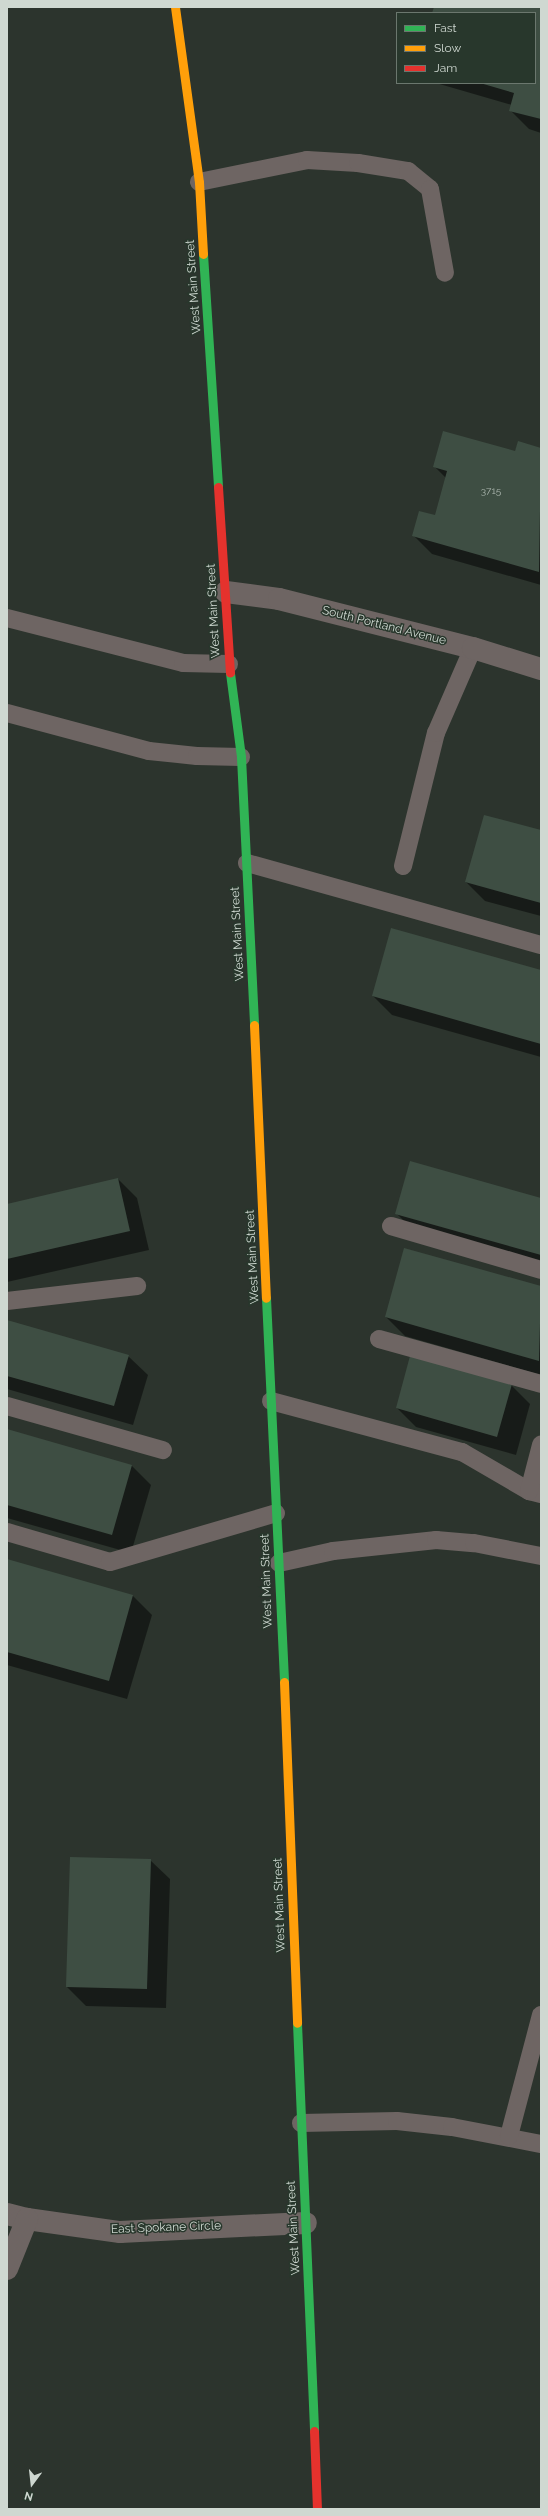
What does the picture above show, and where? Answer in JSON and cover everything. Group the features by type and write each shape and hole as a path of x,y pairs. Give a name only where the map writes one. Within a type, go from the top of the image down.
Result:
{"main road":[{"name":"West Main Street","path":"175,7 199,182 226,592 229,664 241,757 279,1563 317,2509"}],"street":[{"name":"South Portland Avenue","path":"226,592 279,600 473,648 541,669"},
{"name":"East Spokane Circle","path":"7,2269 17,2217 120,2232 306,2223"}],"lane":[{"path":"199,182 307,160 358,163 408,171 430,189 445,273"},
{"path":"7,618 182,663 229,664"},
{"path":"403,866 436,733 473,648"},
{"path":"7,713 149,751 197,756 241,757"},
{"path":"247,863 541,945"},
{"path":"391,1226 541,1270"},
{"path":"7,1301 137,1286"},
{"path":"379,1339 541,1384"},
{"path":"271,1401 462,1452 535,1493 541,1445"},
{"path":"7,1406 163,1450"},
{"path":"7,1532 110,1562 276,1513"},
{"path":"279,1563 333,1551 436,1540 474,1543 541,1556"},
{"path":"509,2136 541,2015"},
{"path":"301,2123 397,2121 509,2136 541,2144"}],"building":[{"path":"434,7 541,7 541,119 509,111 514,93 483,84 536,84 536,12 432,12"},
{"path":"443,431 515,451 518,441 541,448 539,572 412,536 419,511 435,515 447,471 433,467"},
{"path":"484,815 541,830 541,903 465,882"},
{"path":"391,928 541,970 541,1044 372,996"},
{"path":"410,1161 541,1198 541,1255 395,1214"},
{"path":"118,1178 130,1231 7,1259 7,1204"},
{"path":"404,1248 541,1286 539,1361 385,1317"},
{"path":"7,1320 129,1355 114,1406 7,1376"},
{"path":"410,1356 512,1384 497,1437 396,1408"},
{"path":"7,1429 132,1465 112,1535 7,1505"},
{"path":"7,1559 133,1595 109,1681 7,1652"},
{"path":"70,1857 151,1859 147,1989 66,1987"}],"traffic: fast":[{"path":"203,254 218,487"},
{"path":"230,673 241,757 254,1025"},
{"path":"266,1298 284,1682"},
{"path":"297,2023 314,2431"}],"traffic: slow":[{"path":"175,7 199,182 203,254"},
{"path":"254,1025 266,1298"},
{"path":"284,1682 297,2023"}],"traffic: jam":[{"path":"218,487 230,673"},
{"path":"314,2431 317,2509"}]}
